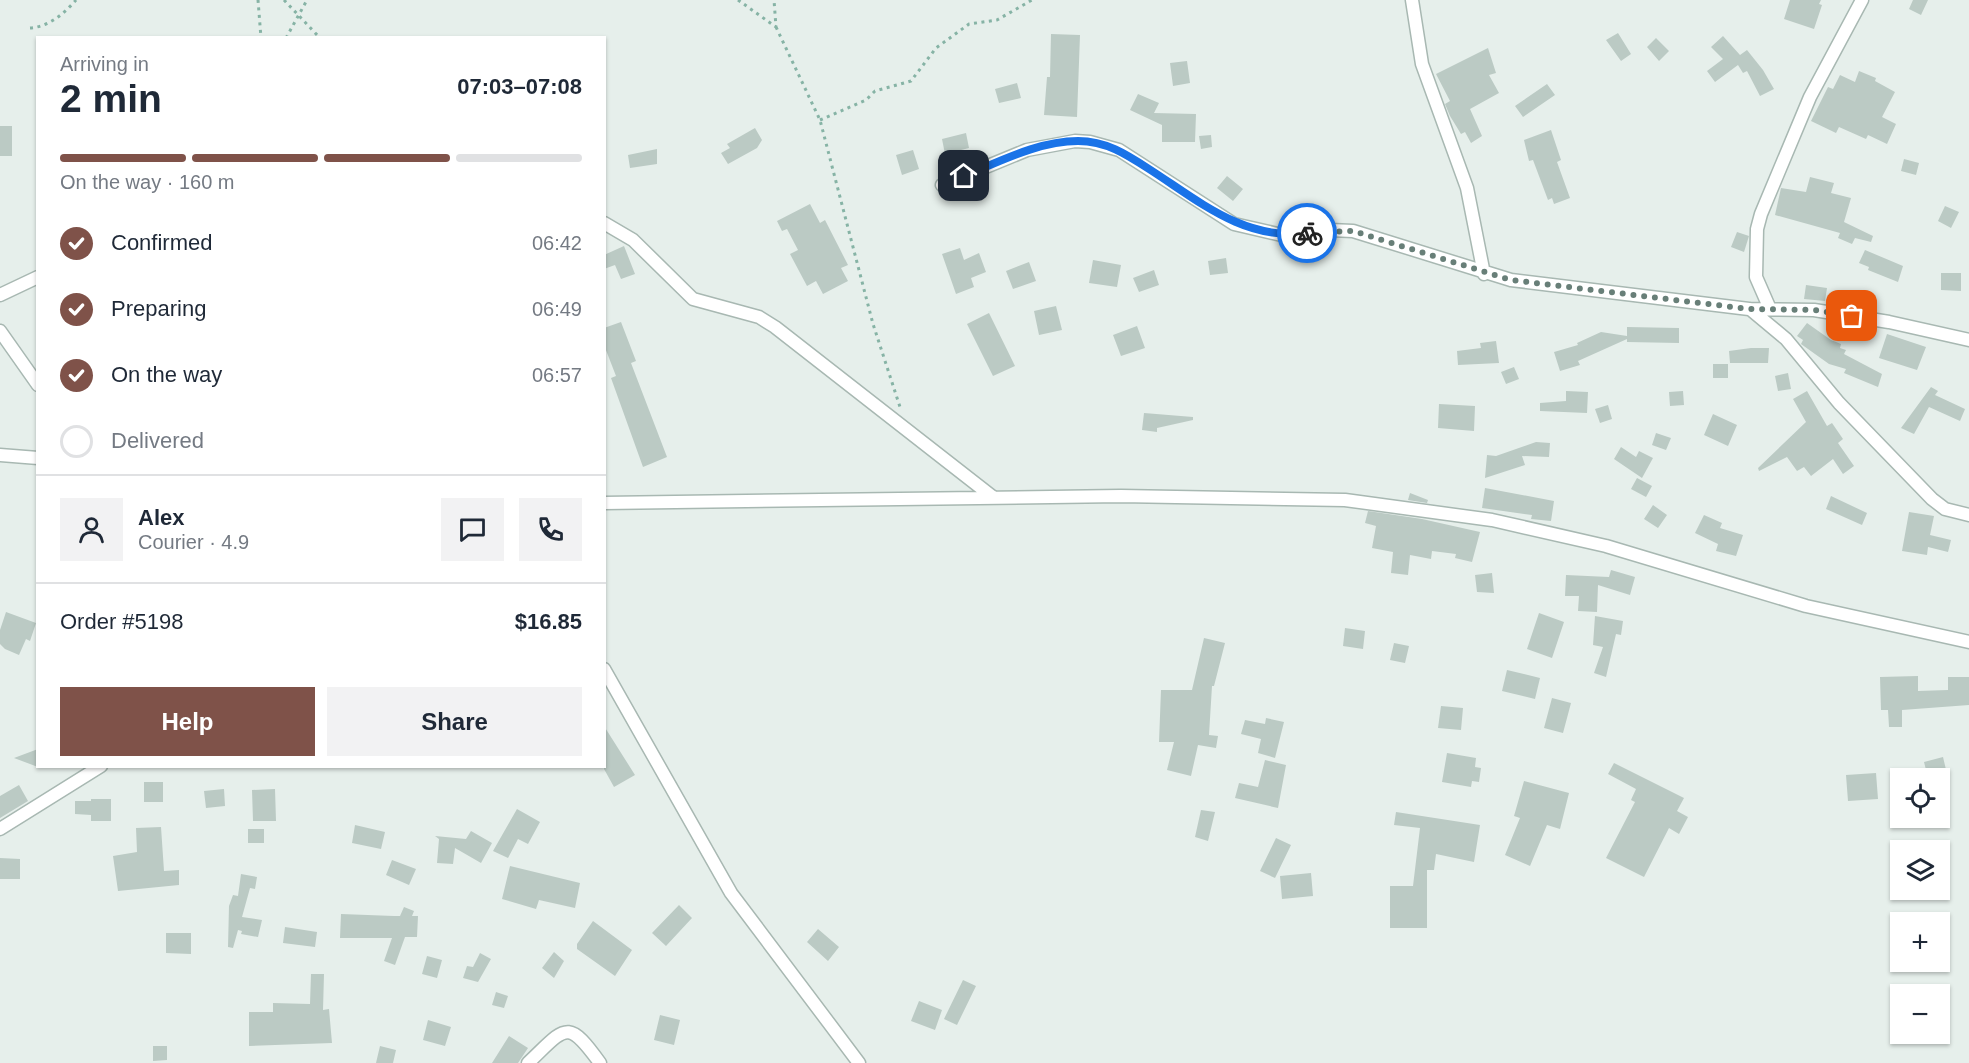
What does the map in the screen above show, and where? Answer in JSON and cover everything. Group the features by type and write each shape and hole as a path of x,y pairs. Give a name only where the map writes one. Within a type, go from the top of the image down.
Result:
{"street":[{"path":"1412,0 1422,64 1467,188 1484,274"},
{"path":"1770,309 1756,277 1757,229 1761,214 1810,97 1862,0"},
{"path":"942,185 1027,150 1075,141 1090,142 1119,150 1234,224 1286,236 1330,230 1353,231 1484,274 1511,280 1749,309 1814,310 1889,322 1969,340"},
{"path":"606,224 633,240 693,299 759,317 775,327 994,498"},
{"path":"0,295 36,278"},
{"path":"1749,309 1786,339 1839,402 1932,499 1945,509 1969,515"},
{"path":"0,331 36,382"},
{"path":"0,455 36,458"},
{"path":"606,503 1121,496 1345,501 1492,520 1606,546 1806,606 1969,642"},
{"path":"606,673 731,893 859,1063"},
{"path":"0,829 99,768"},
{"path":"528,1063 561,1033 570,1031 581,1036 600,1063"}],"path":[{"path":"30,28 42,27 63,13 76,0"},
{"path":"258,0 261,36"},
{"path":"284,0 318,36"},
{"path":"287,36 307,0"},
{"path":"738,0 776,27"},
{"path":"774,0 776,27 820,120 873,324 908,431"},
{"path":"820,120 866,100 876,91 911,81 936,48 969,24 997,20 1032,0"}],"building":[{"path":"1790,0 1821,0 1819,4 1822,5 1814,29 1784,19"},
{"path":"1913,0 1928,0 1921,15 1909,9"},
{"path":"1618,33 1631,54 1621,61 1606,40"},
{"path":"1051,34 1080,35 1077,117 1044,115 1047,77 1050,77"},
{"path":"1723,36 1740,55 1747,50 1774,89 1760,96 1747,71 1743,73 1738,65 1715,82 1707,71 1723,59 1711,47"},
{"path":"1656,38 1669,51 1659,61 1647,47"},
{"path":"1488,48 1496,73 1489,75 1499,93 1470,109 1482,136 1471,143 1465,132 1461,134 1450,116 1445,104 1450,101 1436,74"},
{"path":"1187,61 1190,83 1173,86 1170,63"},
{"path":"1859,71 1876,78 1875,81 1895,92 1882,117 1896,124 1887,144 1868,135 1866,139 1839,127 1836,133 1811,121 1828,87 1833,89 1840,75 1855,82"},
{"path":"1017,83 1021,98 999,103 995,89"},
{"path":"1547,84 1555,95 1523,117 1515,106"},
{"path":"1138,94 1159,103 1154,113 1196,114 1195,142 1162,142 1162,125 1130,110"},
{"path":"0,126 12,126 12,156 0,156"},
{"path":"755,128 762,140 757,148 728,164 721,153 730,148 727,144"},
{"path":"1551,130 1561,160 1557,162 1570,198 1554,204 1552,198 1548,200 1533,160 1529,161 1524,140"},
{"path":"966,133 969,148 945,154 942,139"},
{"path":"1211,135 1212,147 1201,149 1199,136"},
{"path":"657,149 657,164 630,168 628,155"},
{"path":"913,150 919,169 902,175 896,155"},
{"path":"1904,159 1919,163 1916,175 1901,171"},
{"path":"1227,176 1243,189 1233,201 1217,188"},
{"path":"1810,177 1834,183 1831,193 1851,198 1844,222 1873,236 1871,242 1855,238 1852,244 1838,238 1840,233 1775,215 1781,188 1806,192"},
{"path":"810,204 820,223 825,220 848,265 841,268 848,281 823,294 816,281 807,286 790,254 798,250 787,229 782,231 777,221"},
{"path":"1945,206 1959,212 1951,228 1938,221"},
{"path":"1737,232 1749,236 1744,252 1731,247"},
{"path":"624,246 635,274 621,279 615,265 606,268 606,254"},
{"path":"960,248 964,260 979,253 986,272 971,278 974,287 956,294 942,254"},
{"path":"1865,250 1903,266 1898,282 1868,270 1869,267 1859,263"},
{"path":"1226,258 1228,273 1210,275 1208,261"},
{"path":"1093,260 1121,265 1117,287 1089,283"},
{"path":"1029,262 1036,281 1013,289 1006,271"},
{"path":"1154,270 1159,285 1139,292 1133,278"},
{"path":"1941,273 1961,273 1961,291 1941,290"},
{"path":"1806,285 1827,288 1825,301 1804,299"},
{"path":"1056,306 1062,330 1039,335 1034,311"},
{"path":"989,313 1015,366 993,376 967,324"},
{"path":"621,322 636,361 631,363 667,457 643,467 611,378 616,376 606,350 606,327"},
{"path":"1807,323 1831,340 1841,344 1840,348 1846,350 1844,354 1882,374 1878,387 1844,373 1846,369 1829,364 1801,344 1803,340 1797,336"},
{"path":"1137,326 1145,348 1121,356 1113,335"},
{"path":"1627,327 1679,328 1679,343 1627,342 1627,339 1578,361 1580,365 1560,371 1554,352 1578,345 1577,343 1601,332 1627,336"},
{"path":"1887,334 1926,347 1917,370 1879,358"},
{"path":"1496,341 1499,363 1458,365 1457,351 1481,348 1480,343"},
{"path":"1769,348 1768,363 1730,363 1729,351"},
{"path":"1713,364 1728,364 1728,378 1713,378"},
{"path":"1514,367 1519,379 1506,384 1501,372"},
{"path":"1788,373 1791,389 1778,391 1775,376"},
{"path":"1931,387 1938,391 1935,395 1965,409 1960,421 1929,407 1914,434 1901,428"},
{"path":"1566,391 1588,392 1587,413 1540,411 1540,403 1566,401"},
{"path":"1683,391 1684,405 1670,406 1669,392"},
{"path":"1807,391 1827,426 1832,423 1843,439 1838,443 1854,466 1843,474 1833,459 1811,476 1804,467 1797,471 1787,457 1759,471 1758,468 1806,422 1793,399"},
{"path":"1439,404 1475,406 1474,431 1438,428"},
{"path":"1608,405 1612,419 1600,423 1595,409"},
{"path":"1144,413 1193,417 1193,420 1157,428 1157,432 1142,430"},
{"path":"1713,414 1737,425 1728,446 1704,435"},
{"path":"1656,433 1671,438 1666,450 1652,445"},
{"path":"1536,442 1550,443 1549,457 1522,456 1525,465 1485,478 1487,455 1496,456"},
{"path":"1621,447 1636,457 1639,451 1653,458 1642,478 1614,459"},
{"path":"1637,478 1652,486 1646,497 1631,489"},
{"path":"1485,488 1554,501 1551,521 1531,519 1532,515 1482,508"},
{"path":"1410,493 1428,500 1427,503 1408,500"},
{"path":"1831,496 1867,513 1862,525 1826,509"},
{"path":"1653,505 1667,515 1658,528 1644,519"},
{"path":"1368,511 1422,519 1480,532 1472,562 1455,558 1456,554 1432,551 1431,559 1410,555 1408,575 1391,573 1393,552 1372,548 1376,526 1365,523"},
{"path":"1909,512 1934,516 1930,535 1951,540 1948,552 1928,547 1927,555 1902,551"},
{"path":"1704,515 1722,523 1720,528 1743,535 1736,556 1716,551 1718,544 1695,533"},
{"path":"1611,570 1635,577 1630,595 1598,585 1597,612 1578,611 1579,596 1565,596 1566,575 1609,577"},
{"path":"1492,573 1494,593 1477,592 1475,575"},
{"path":"6,612 36,623 30,641 26,639 19,655 5,649 0,644 0,630"},
{"path":"1539,613 1564,622 1552,658 1527,649"},
{"path":"1595,616 1623,621 1621,635 1616,634 1606,677 1594,673 1603,647 1593,645"},
{"path":"1345,628 1365,631 1363,649 1343,646"},
{"path":"1204,638 1225,643 1214,686 1212,686 1209,735 1218,736 1216,748 1198,745 1191,776 1167,770 1174,742 1159,742 1161,690 1192,690"},
{"path":"1394,643 1409,646 1405,663 1390,660"},
{"path":"1507,670 1540,678 1535,699 1502,691"},
{"path":"1918,676 1918,691 1948,690 1948,677 1969,677 1969,705 1902,710 1902,727 1889,727 1888,710 1881,710 1880,677"},
{"path":"1552,698 1571,703 1563,733 1544,728"},
{"path":"1441,706 1463,708 1461,730 1438,728"},
{"path":"1266,718 1284,722 1275,758 1258,753 1261,739 1241,734 1245,720 1265,724"},
{"path":"606,729 635,775 614,787 604,769 606,768"},
{"path":"36,750 36,766 14,758"},
{"path":"1447,753 1476,758 1475,767 1481,768 1479,782 1472,781 1471,787 1442,782"},
{"path":"1943,757 1946,768 1926,768 1924,762"},
{"path":"1265,760 1286,765 1278,808 1235,798 1239,783 1258,787"},
{"path":"1614,763 1684,798 1677,811 1688,817 1679,834 1669,828 1644,877 1606,858 1635,802 1631,800 1636,789 1608,774"},
{"path":"1876,773 1878,799 1848,801 1846,775"},
{"path":"1524,781 1569,793 1560,829 1547,825 1530,866 1505,855 1520,818 1514,816"},
{"path":"144,782 163,782 163,802 144,802"},
{"path":"19,785 28,801 0,818 0,796"},
{"path":"224,789 225,806 206,808 204,791"},
{"path":"275,789 276,821 253,821 252,790"},
{"path":"91,799 111,799 111,821 91,821 91,815 75,814 75,801 91,801"},
{"path":"517,809 540,822 528,844 518,839 508,858 493,851"},
{"path":"1201,810 1215,812 1208,841 1195,837"},
{"path":"1396,812 1480,825 1474,862 1436,854 1434,870 1427,870 1427,928 1390,928 1390,886 1413,886 1420,828 1394,825"},
{"path":"355,825 385,832 381,849 352,843"},
{"path":"161,827 164,871 179,870 179,885 118,891 113,856 137,852 136,828"},
{"path":"248,829 264,829 264,843 248,843"},
{"path":"471,831 492,843 481,863 455,848 453,864 437,863 439,839 435,836 466,839"},
{"path":"1276,838 1291,845 1275,878 1260,871"},
{"path":"0,858 20,859 20,879 0,879"},
{"path":"392,860 416,869 409,885 386,875"},
{"path":"510,866 580,883 575,908 539,900 536,909 502,899"},
{"path":"1311,873 1313,896 1282,899 1280,876"},
{"path":"241,874 257,877 255,889 250,888 242,917 262,920 258,937 241,934 242,931 238,930 233,948 228,947 229,906 233,895 238,896"},
{"path":"679,905 692,918 666,946 652,933"},
{"path":"404,907 414,911 412,916 418,916 417,937 405,937 395,965 384,961 392,938 340,938 341,914 400,916"},
{"path":"593,921 632,950 615,976 577,949 577,944"},
{"path":"285,927 317,932 315,947 283,943"},
{"path":"818,929 839,947 828,961 807,942"},
{"path":"166,933 191,933 191,954 166,953"},
{"path":"554,952 564,961 554,978 542,968"},
{"path":"480,953 491,959 478,982 463,978 467,966 473,967"},
{"path":"427,956 442,960 437,978 422,974"},
{"path":"311,974 324,974 323,1010 329,1009 332,1043 249,1046 249,1012 273,1012 273,1003 310,1004"},
{"path":"963,980 976,986 957,1025 944,1019"},
{"path":"496,992 508,996 504,1008 492,1005"},
{"path":"919,1001 942,1010 935,1030 911,1021"},
{"path":"660,1015 680,1020 674,1045 654,1040"},
{"path":"428,1020 451,1027 445,1046 423,1040"},
{"path":"509,1036 528,1048 518,1063 492,1063"},
{"path":"153,1046 167,1046 167,1060 153,1061"},
{"path":"380,1046 396,1050 393,1063 376,1063"}],"way so far":[{"path":"1307,233 1330,230 1353,231 1484,274 1511,280 1749,309 1814,310 1852,316"}],"route":[{"path":"964,176 1027,150 1075,141 1090,142 1119,150 1234,224 1286,236 1307,233"}]}
